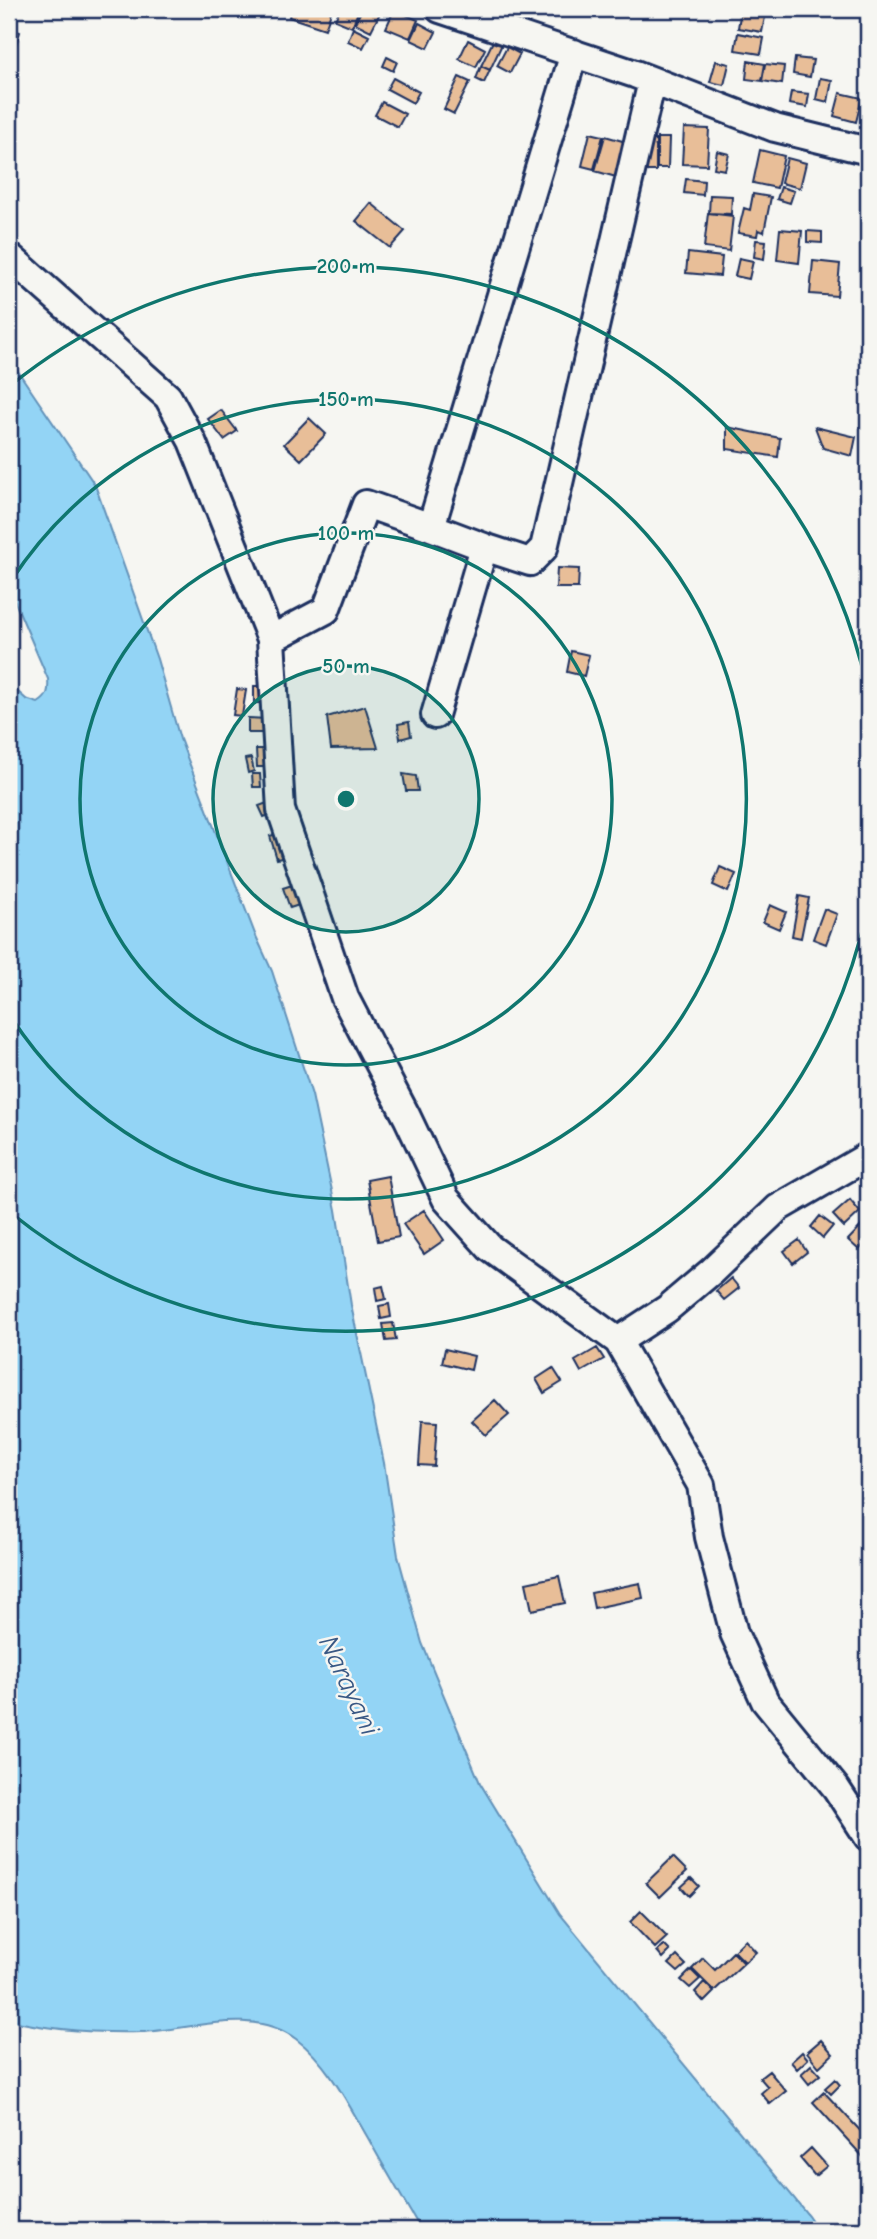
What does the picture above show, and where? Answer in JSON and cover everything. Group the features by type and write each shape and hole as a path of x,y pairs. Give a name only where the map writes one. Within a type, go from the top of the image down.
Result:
{"street":[{"path":"440,9 574,53 775,128 868,151"},
{"path":"431,527 574,53"},
{"path":"271,639 326,610 366,504 530,562 544,548 652,81"},
{"path":"9,256 168,397 192,440 271,639 281,810 345,998 446,1199 490,1248 618,1340 701,1485 709,1537 734,1633 765,1702 836,1788 868,1837"},
{"path":"435,715 484,547"},
{"path":"618,1340 667,1309 712,1271 778,1208 868,1156"}],"water":[{"name":"Narayani","path":"9,358 95,485 157,659 180,739 255,934 272,971 312,1095 384,1463 398,1556 422,1643 480,1783 560,1914 818,2230 421,2230 328,2072 296,2039 279,2029 261,2024 221,2022 141,2032 91,2032 42,2027 9,2020 9,684 26,699 38,703 46,696 48,679 9,588"}],"building":[{"path":"291,9 332,9 325,29 289,17"},
{"path":"340,9 359,9 352,27 335,20"},
{"path":"362,9 382,9 371,31 355,23"},
{"path":"741,9 766,12 762,32 738,28"},
{"path":"394,10 418,20 410,38 386,28"},
{"path":"419,23 436,32 428,48 411,40"},
{"path":"9,28 20,32 12,57 9,56"},
{"path":"353,28 369,36 363,48 348,41"},
{"path":"738,33 764,38 761,54 735,50"},
{"path":"494,39 503,42 490,70 481,66"},
{"path":"468,40 485,49 476,67 459,59"},
{"path":"507,47 520,54 510,73 497,66"},
{"path":"387,57 397,62 393,71 383,66"},
{"path":"795,58 813,60 810,77 793,74"},
{"path":"716,61 729,64 724,85 710,82"},
{"path":"748,61 765,64 762,81 746,79"},
{"path":"765,64 784,66 782,84 762,81"},
{"path":"481,66 490,70 484,83 476,79"},
{"path":"459,77 470,82 454,114 444,109"},
{"path":"393,78 419,92 413,103 387,89"},
{"path":"820,78 832,80 828,102 816,99"},
{"path":"791,92 809,94 807,107 789,104"},
{"path":"840,93 862,98 856,122 834,116"},
{"path":"382,102 405,114 398,127 375,115"},
{"path":"684,128 709,129 707,165 682,164"},
{"path":"590,133 603,136 594,169 582,166"},
{"path":"605,136 626,142 616,177 595,171"},
{"path":"657,138 669,138 668,168 657,168"},
{"path":"642,140 656,140 656,171 643,171"},
{"path":"760,150 784,156 777,188 753,183"},
{"path":"717,151 729,154 725,170 714,168"},
{"path":"787,158 806,163 800,188 781,183"},
{"path":"686,179 704,181 703,195 684,193"},
{"path":"781,187 794,191 790,203 777,199"},
{"path":"753,194 771,197 764,232 758,230 757,236 738,233 744,208 750,210"},
{"path":"710,195 732,196 731,214 709,213"},
{"path":"371,203 405,231 390,248 356,221"},
{"path":"708,213 733,216 729,251 704,248"},
{"path":"780,229 802,231 799,263 777,260"},
{"path":"807,231 822,232 822,243 807,242"},
{"path":"756,240 766,241 764,259 754,257"},
{"path":"688,253 722,257 720,276 686,273"},
{"path":"739,258 753,261 749,279 735,276"},
{"path":"813,261 840,264 837,296 810,294"},
{"path":"221,410 237,431 224,440 208,419"},
{"path":"309,418 326,434 301,460 284,444"},
{"path":"727,427 780,438 778,457 727,449"},
{"path":"815,427 856,437 852,456 823,448"},
{"path":"557,568 579,569 578,588 556,588"},
{"path":"571,651 589,655 584,676 567,672"},
{"path":"254,686 264,686 264,703 254,703"},
{"path":"237,689 246,690 242,716 233,715"},
{"path":"365,706 378,748 331,749 327,717"},
{"path":"248,718 267,719 267,733 248,733"},
{"path":"409,722 411,736 400,739 398,724"},
{"path":"256,749 267,749 268,767 257,767"},
{"path":"251,758 254,771 248,773 245,759"},
{"path":"252,774 260,774 261,787 253,787"},
{"path":"403,774 416,776 418,791 406,791"},
{"path":"267,803 272,814 264,817 259,806"},
{"path":"280,833 286,857 277,859 270,836"},
{"path":"720,867 736,874 728,892 713,885"},
{"path":"295,884 302,904 290,908 283,888"},
{"path":"799,896 809,898 801,938 792,936"},
{"path":"770,905 786,912 779,929 763,922"},
{"path":"824,909 837,914 826,944 813,939"},
{"path":"388,1176 399,1237 378,1241 367,1180"},
{"path":"850,1200 860,1212 844,1227 833,1215"},
{"path":"424,1210 444,1240 424,1254 403,1224"},
{"path":"820,1216 833,1226 823,1238 811,1227"},
{"path":"864,1223 868,1227 868,1240 859,1250 848,1240"},
{"path":"799,1240 807,1252 793,1263 784,1251"},
{"path":"731,1278 739,1288 724,1300 716,1291"},
{"path":"383,1286 386,1299 377,1301 375,1288"},
{"path":"389,1304 391,1317 381,1319 379,1306"},
{"path":"393,1323 396,1340 386,1341 383,1324"},
{"path":"597,1348 604,1359 581,1372 575,1361"},
{"path":"445,1349 474,1356 471,1370 442,1363"},
{"path":"553,1368 562,1382 544,1393 536,1379"},
{"path":"495,1400 509,1415 486,1435 472,1421"},
{"path":"422,1421 437,1422 434,1466 419,1465"},
{"path":"559,1576 565,1603 532,1610 526,1583"},
{"path":"640,1583 643,1598 594,1608 591,1593"},
{"path":"673,1857 687,1871 660,1897 646,1883"},
{"path":"691,1878 699,1886 689,1896 681,1887"},
{"path":"641,1911 667,1937 655,1948 630,1922"},
{"path":"745,1940 756,1952 745,1962 734,1951"},
{"path":"664,1945 670,1951 663,1958 657,1951"},
{"path":"733,1952 744,1963 714,1991 692,1969 703,1958 715,1970"},
{"path":"677,1956 686,1965 678,1972 669,1964"},
{"path":"691,1970 700,1979 690,1988 681,1980"},
{"path":"704,1982 714,1992 704,2002 695,1992"},
{"path":"821,2040 833,2054 819,2067 807,2052"},
{"path":"802,2052 808,2059 797,2069 791,2062"},
{"path":"811,2065 820,2075 809,2084 801,2074"},
{"path":"769,2071 786,2091 770,2104 761,2093 768,2087 760,2078"},
{"path":"835,2079 840,2085 831,2094 825,2088"},
{"path":"824,2092 868,2139 868,2154 864,2158 813,2102"},
{"path":"811,2148 827,2166 815,2176 800,2158"}]}
